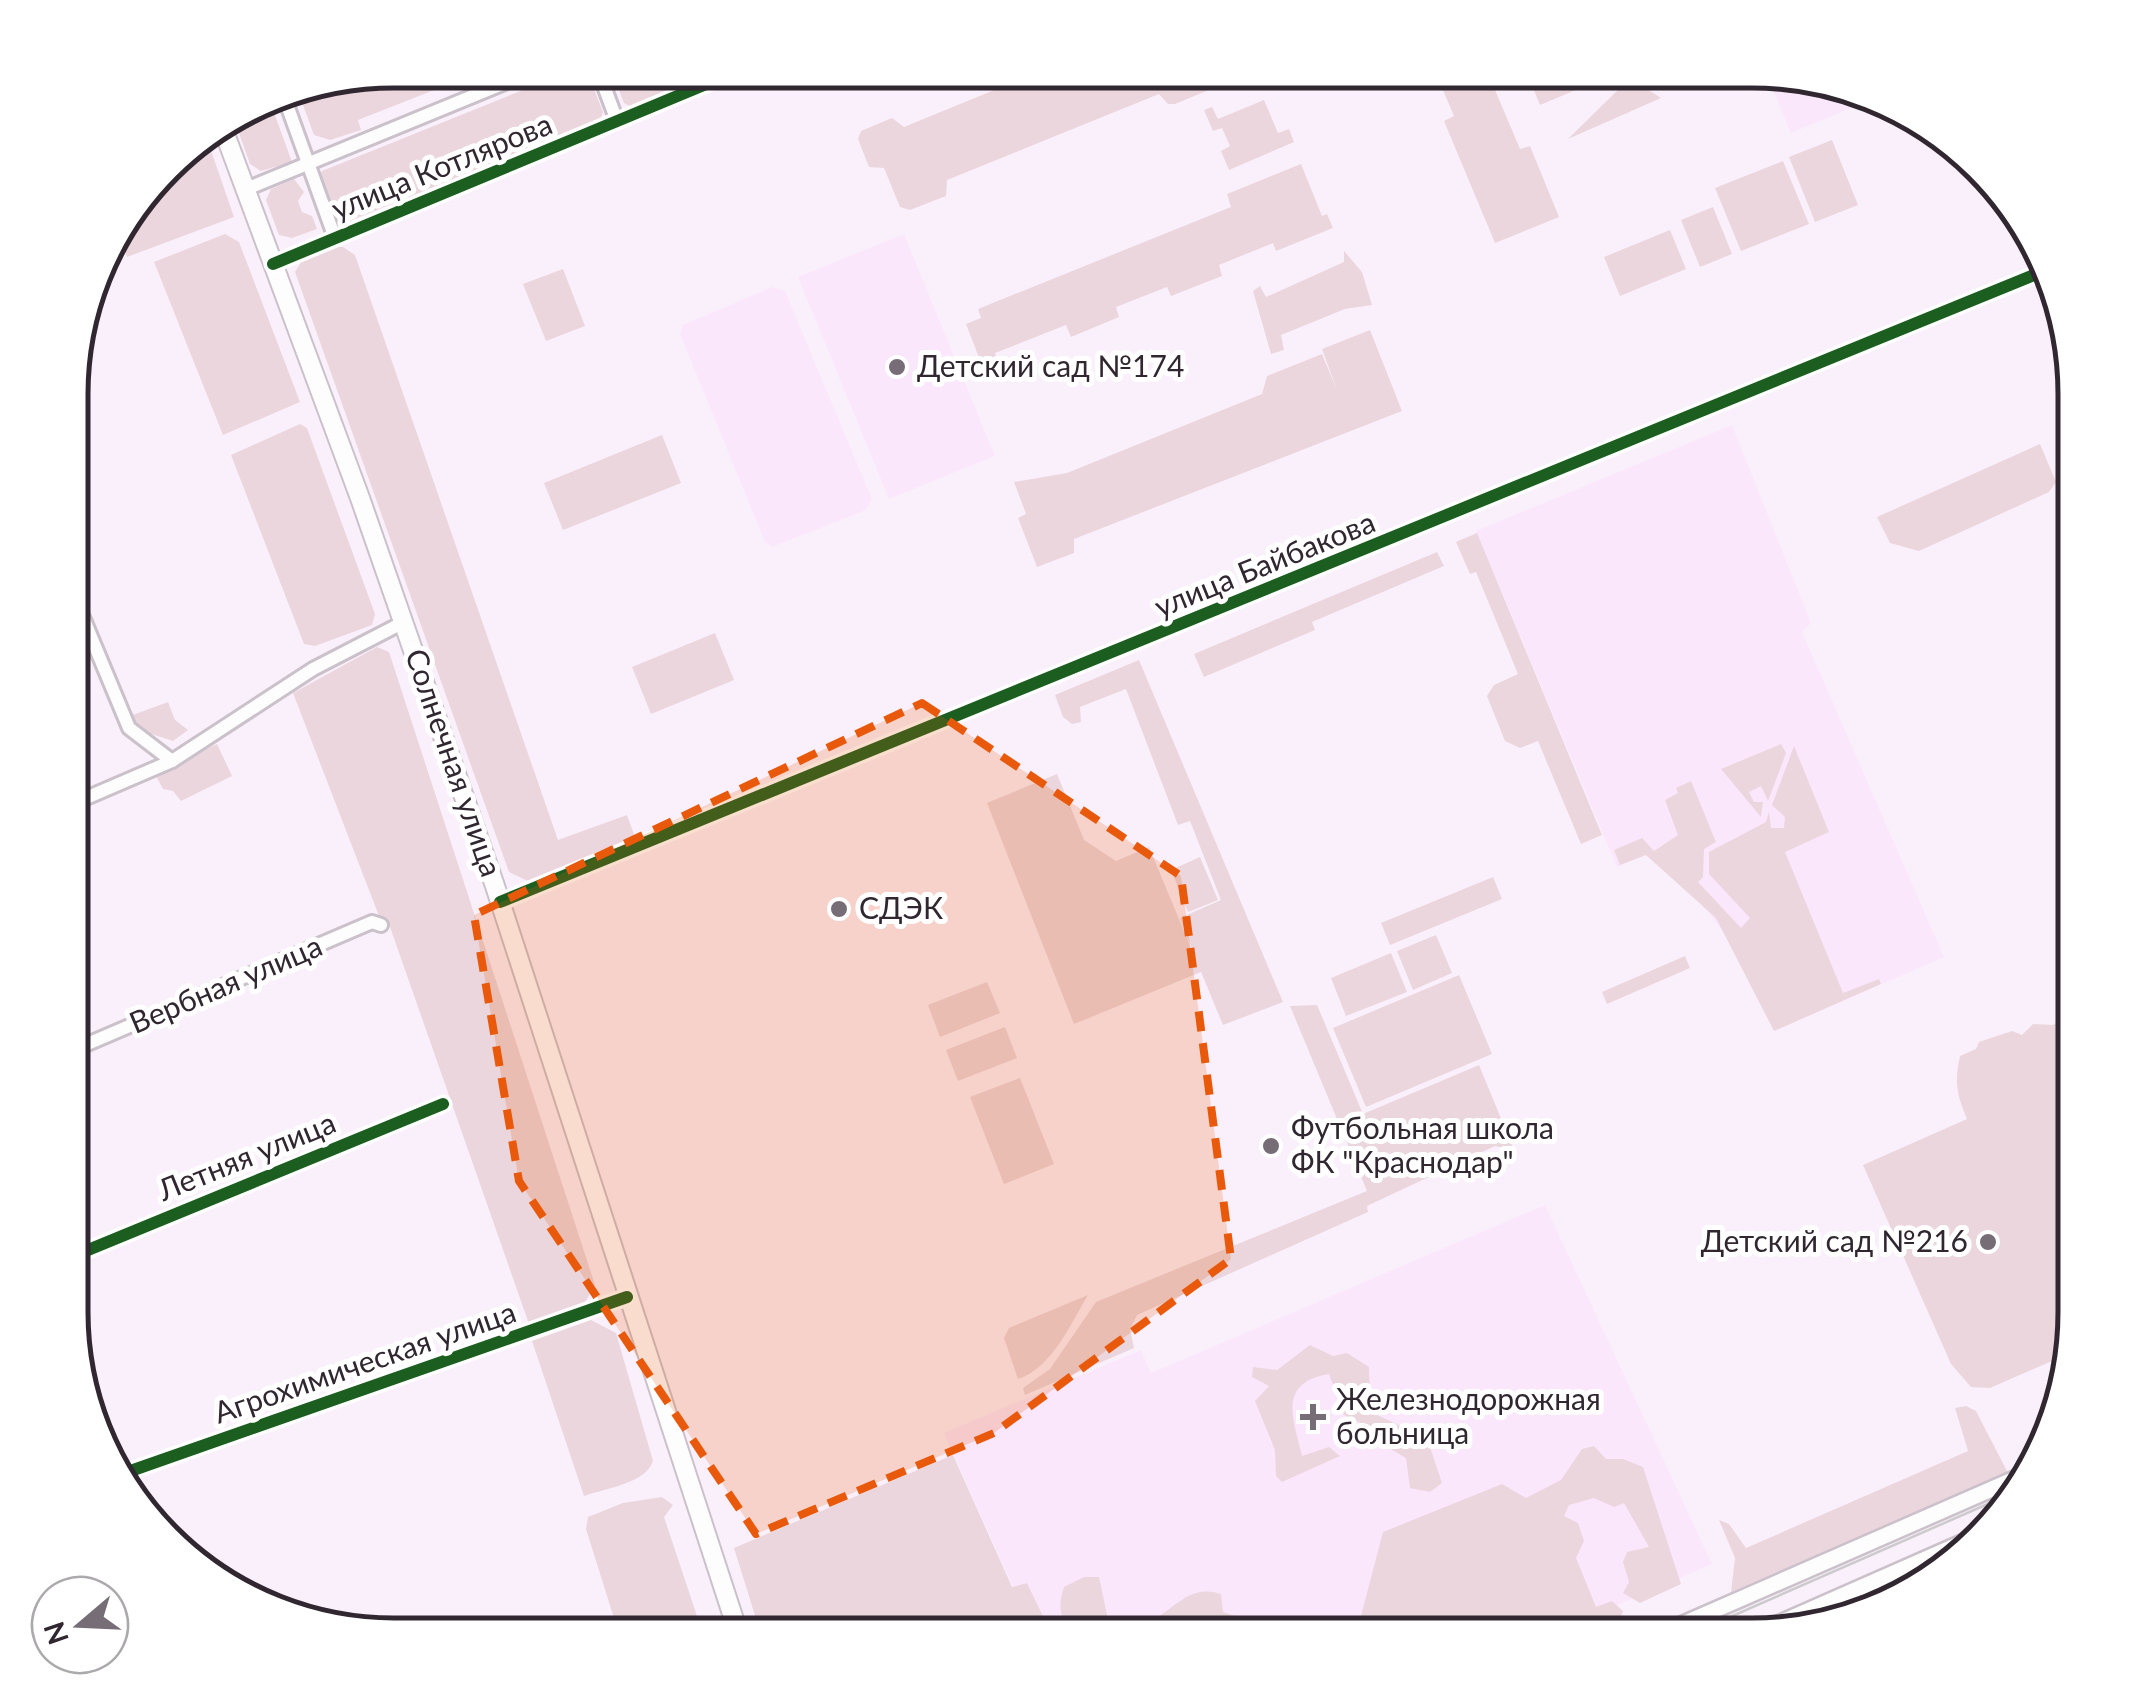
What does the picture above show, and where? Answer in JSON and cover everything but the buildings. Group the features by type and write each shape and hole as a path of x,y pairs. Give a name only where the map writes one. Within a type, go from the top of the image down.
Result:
{"main road":[{"name":"Солнечная улица","path":"226,137 404,622 500,902 733,1617"}],"street":[{"name":"улица Котлярова","path":"246,189 492,88"},
{"path":"605,88 617,121"},
{"name":"улица Котлярова","path":"273,264 697,88"},
{"path":"287,107 335,238"},
{"name":"улица Байбакова","path":"500,902 2033,275"},
{"path":"88,797 172,761 313,669 404,622"},
{"path":"88,629 129,728 172,761"},
{"name":"Вербная улица","path":"88,1044 372,922 381,924"},
{"name":"Летняя улица","path":"88,1249 443,1104"},
{"name":"Агрохимическая улица","path":"132,1471 627,1298"},
{"path":"1698,1618 2000,1489"},
{"path":"1803,1613 1939,1553"}],"highlighted area":[{"path":"922,703 1181,876 1231,1259 994,1433 756,1534 519,1181 474,915"}],"shaded area":[{"path":"373,88 439,88 358,120 361,130 330,140 314,135 302,102"},
{"path":"528,88 594,88 603,112 600,121 342,224 335,220 319,175"},
{"path":"618,88 679,88 633,108 624,103"},
{"path":"999,88 1214,88 1175,104 1168,104 1159,94 947,180 946,196 910,210 900,207 884,168 869,167 858,139 861,131 892,118 904,127"},
{"path":"1442,88 1494,88 1520,149 1530,146 1559,217 1495,243 1444,121 1454,116"},
{"path":"1533,88 1581,88 1540,105"},
{"path":"1620,88 1646,88 1661,98 1568,139"},
{"path":"1772,88 1811,93 1855,106 1791,133"},
{"path":"1264,100 1278,133 1289,129 1294,142 1229,170 1221,151 1230,146 1222,128 1213,131 1204,110 1212,107 1218,119"},
{"path":"274,112 292,162 261,171 250,164 238,130"},
{"path":"1832,140 1858,205 1815,222 1789,157"},
{"path":"210,149 234,217 127,257 124,249 128,240 151,207"},
{"path":"1783,161 1809,224 1741,251 1715,188"},
{"path":"1301,164 1322,216 1327,214 1333,228 1276,251 1273,243 1219,265 1222,276 1171,296 1167,287 1116,307 1119,317 1071,337 1066,325 995,353 998,362 988,367 980,360 966,324 981,318 978,309 1231,207 1227,194"},
{"path":"294,179 304,192 298,201 302,212 312,216 317,229 292,238 279,235 266,200 271,189"},
{"path":"1713,207 1732,254 1700,267 1681,220"},
{"path":"1670,230 1686,269 1620,296 1604,257"},
{"path":"225,234 239,242 300,402 223,435 154,262"},
{"name":"Детский сад №174","path":"904,234 995,456 889,499 798,277"},
{"path":"343,247 355,255 558,840 627,815 636,840 532,883 509,872 295,272 303,259"},
{"path":"1344,251 1362,272 1372,305 1345,309 1281,335 1284,350 1271,354 1253,291 1260,286 1266,297 1344,262"},
{"path":"563,269 585,326 546,341 523,284"},
{"name":"Детский сад №174","path":"772,287 785,291 872,499 866,510 772,547 765,542 680,334 683,325"},
{"path":"1370,330 1402,411 1074,539 1074,553 1037,567 1018,518 1026,514 1014,482 1067,473 1262,394 1267,376 1322,354 1337,390 1322,349"},
{"path":"300,424 307,428 375,614 372,625 315,646 304,644 231,455"},
{"path":"1732,425 1811,623 1802,632 1944,957 1774,1031 1732,943 1691,891 1645,855 1617,867 1476,531"},
{"path":"662,435 681,483 563,530 544,483"},
{"path":"2040,444 2056,482 2049,492 1919,551 1890,543 1877,517"},
{"path":"1477,533 1602,835 1581,844 1538,741 1520,748 1505,741 1487,696 1494,685 1518,674 1476,572 1470,574 1456,542"},
{"path":"1437,552 1444,566 1312,622 1315,630 1204,677 1194,654"},
{"path":"715,633 734,680 651,714 632,667"},
{"path":"377,647 389,652 595,1285 584,1304 529,1324 390,927 379,916 293,693"},
{"path":"1139,660 1283,1002 1223,1025 1201,972 1074,1024 987,803 1057,774 1084,840 1116,861 1149,847 1196,960 1180,918 1221,900 1190,821 1178,825 1126,689 1080,707 1081,722 1072,724 1063,717 1055,695"},
{"path":"168,702 175,720 188,730 173,741 145,732 130,716"},
{"path":"217,744 232,776 181,801 173,791 163,789 157,778 162,768"},
{"path":"1781,744 1786,753 1768,801 1761,786 1749,792 1754,802 1763,802 1761,817 1721,769"},
{"path":"1794,746 1829,832 1785,852 1843,993 1879,979 1881,984 1774,1031 1716,918 1646,855 1620,865 1614,850 1642,838 1654,851 1678,835 1665,800 1678,793 1676,788 1691,781 1716,842 1704,849 1703,877 1698,882 1741,928 1750,918 1709,874 1709,852 1766,822 1769,812 1771,828 1784,828 1785,817 1772,805"},
{"path":"1200,857 1218,900 1188,912 1171,870"},
{"path":"1493,877 1502,899 1390,945 1381,923"},
{"path":"1436,935 1452,973 1413,990 1397,951"},
{"path":"1391,953 1407,992 1346,1016 1331,978"},
{"path":"1685,956 1690,968 1607,1004 1602,992"},
{"path":"1459,975 1492,1054 1366,1107 1333,1028"},
{"path":"987,982 1000,1013 940,1037 928,1005"},
{"path":"1317,1005 1363,1114 1479,1065 1514,1150 1495,1146 1367,1206 1368,1212 1137,1315 1130,1329 1134,1348 1025,1395 1023,1388 1050,1369 1096,1302 1367,1191 1290,1006"},
{"name":"Детский сад №216","path":"2057,1022 2057,1332 2053,1360 1990,1388 1971,1387 1951,1364 1863,1165 1967,1119 1958,1089 1958,1065 1960,1056 1976,1049 1979,1042 2012,1031 2022,1035 2033,1024"},
{"path":"1005,1027 1017,1058 958,1081 946,1050"},
{"path":"1020,1078 1054,1164 1004,1184 970,1097"},
{"name":"Железнодорожная больница","path":"1545,1205 1712,1564 1588,1618 1044,1617 1027,1583 1013,1587 944,1433 1141,1350 1151,1373"},
{"path":"1088,1295 1051,1355 1018,1379 1004,1338 1009,1328"},
{"path":"591,1320 616,1333 653,1461 634,1480 584,1496 532,1341"},
{"path":"1310,1345 1333,1356 1347,1353 1369,1367 1370,1405 1377,1415 1427,1438 1442,1483 1430,1492 1410,1488 1406,1458 1382,1444 1373,1429 1344,1415 1329,1374 1301,1386 1295,1394 1293,1417 1302,1456 1329,1447 1340,1456 1282,1482 1276,1476 1275,1450 1255,1401 1269,1386 1252,1377 1253,1367 1277,1370"},
{"path":"1966,1406 1976,1411 2008,1473 1731,1592 1735,1558 1719,1520 1729,1524 1746,1548 1968,1451 1955,1408"},
{"path":"1594,1446 1606,1459 1623,1459 1643,1467 1681,1584 1640,1603 1623,1593 1629,1582 1623,1562 1627,1552 1649,1547 1624,1503 1614,1507 1594,1498 1569,1505 1564,1516 1578,1523 1584,1541 1576,1558 1596,1607 1612,1601 1623,1611 1620,1618 1361,1618 1383,1532 1502,1484 1526,1498 1561,1480 1582,1449"},
{"path":"953,1455 1012,1587 1027,1583 1044,1617 755,1617 734,1548"},
{"path":"662,1497 673,1505 664,1517 697,1617 614,1617 586,1529 588,1517 623,1503"},
{"path":"1084,1577 1099,1577 1108,1618 1063,1618 1060,1607 1064,1587"},
{"path":"1209,1591 1221,1594 1223,1612 1240,1618 1156,1618 1189,1596"}],"tram line":[{"path":"1728,1618 1990,1503"}],"cycle path":[{"path":"273,264 697,88"},
{"path":"500,902 2033,275"},
{"path":"88,1250 443,1104"},
{"path":"132,1471 627,1297"}],"place":[{"name":"Детский сад №174","path":"897,367"},
{"name":"СДЭК","path":"839,909"},
{"name":"Футбольная школа ФК \"Краснодар\"","path":"1271,1146"},
{"name":"Детский сад №216","path":"1988,1242"},
{"name":"Железнодорожная больница","path":"1313,1417"}]}
